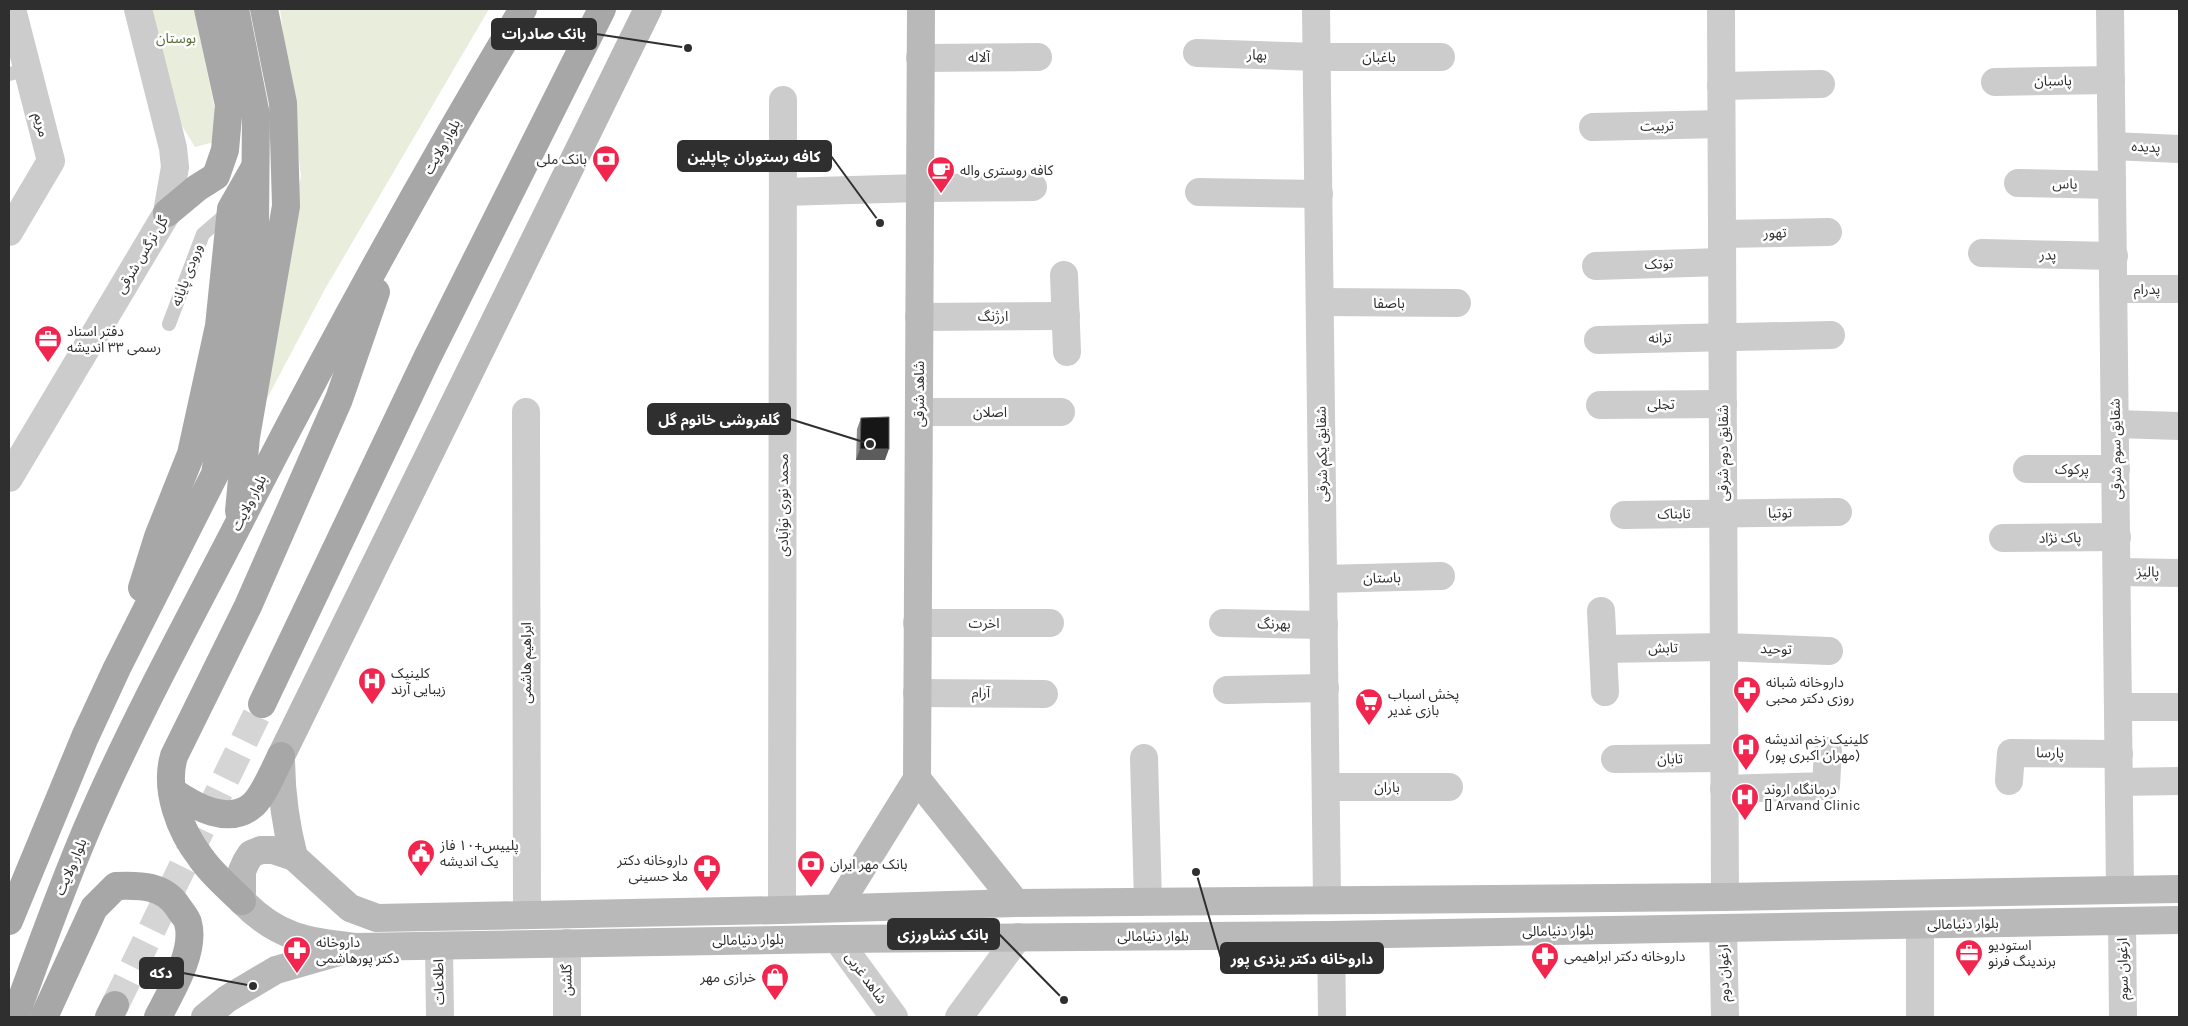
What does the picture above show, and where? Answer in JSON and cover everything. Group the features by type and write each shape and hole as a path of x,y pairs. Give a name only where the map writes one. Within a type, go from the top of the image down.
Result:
{"main road":[{"path":"167,213 197,188 216,176 224,150 229,105 208,9"},
{"path":"9,921 85,737 117,668 215,474 256,225 256,115 235,9"},
{"path":"238,524 246,437 286,206 283,103 264,9"},
{"name":"بلوار ولایت","path":"15,1017 51,915 93,815 138,718 303,398 447,136 523,9"},
{"path":"262,704 427,358 602,9"},
{"path":"172,791 204,810 226,814 244,811 255,803 281,756 648,9"},
{"name":"شاهد شرقی","path":"917,779 921,9"},
{"path":"117,668 158,537 191,454 219,326 231,209 255,166"},
{"path":"356,947 325,943 277,930 257,916 202,860 193,846 180,820 172,791 170,770 174,756 248,606 340,399 399,225"},
{"path":"281,756 281,788 285,824 294,857"},
{"path":"837,908 917,779 1016,902"},
{"path":"242,901 242,871 252,854 262,850 273,850 294,857 350,908 377,918 782,910 1016,902 1725,897 2179,889"},
{"path":"44,1017 94,908 116,886 136,885 157,888 175,902 188,923 188,946 178,978 158,1017"},
{"name":"بلوار دنیامالی","path":"205,1017 227,999 276,970 356,947 439,947 837,938 1331,935 2179,920"}],"street":[{"name":"مریم","path":"9,232 24,195 50,161 18,72 12,9"},
{"name":"گل نرگس شرقی","path":"9,478 167,213 175,167 173,148 138,9"},
{"name":"شقایق یکم شرقی","path":"1316,9 1327,899"},
{"name":"شقایق دوم شرقی","path":"1721,9 1725,897"},
{"name":"شقایق سوم شرقی","path":"2110,9 2118,572 2120,890"},
{"name":"بهار","path":"1197,53 1317,57"},
{"name":"آلاله","path":"920,58 1038,57"},
{"name":"باغبان","path":"1317,57 1441,57"},
{"name":"پاسبان","path":"1995,82 2111,80"},
{"path":"1721,86 1821,84"},
{"name":"محمد نوری نوآبادی","path":"782,910 783,100"},
{"name":"تربیت","path":"1593,127 1721,124"},
{"name":"پدیده","path":"2112,146 2179,149"},
{"name":"یاس","path":"2018,184 2112,185"},
{"path":"783,192 1033,187"},
{"path":"1199,192 1319,194"},
{"name":"تهور","path":"1722,234 1828,232"},
{"name":"پدر","path":"1982,253 2114,256"},
{"name":"توتک","path":"1596,266 1722,262"},
{"path":"1064,275 1067,352"},
{"name":"پدرام","path":"2114,289 2179,289"},
{"name":"باصفا","path":"1320,302 1458,303"},
{"name":"ارژنگ","path":"919,316 1066,316"},
{"name":"ترانه","path":"1598,340 1831,335"},
{"name":"تجلی","path":"1600,405 1723,404"},
{"name":"ابراهیم هاشمی","path":"526,412 527,915"},
{"name":"اصلان","path":"919,412 1061,412"},
{"path":"2116,424 2179,426"},
{"name":"پرکوک","path":"2027,468 2116,469"},
{"name":"توتیا","path":"1723,514 1838,512"},
{"name":"تابناک","path":"1624,515 1723,514"},
{"name":"پاک نژاد","path":"2003,538 2117,537"},
{"name":"پالیز","path":"2118,572 2179,573"},
{"name":"باستان","path":"1323,579 1441,576"},
{"path":"1601,611 1605,692"},
{"name":"اخرت","path":"917,623 1050,623"},
{"name":"بهرنگ","path":"1224,623 1324,624"},
{"name":"تابش","path":"1603,649 1724,647"},
{"name":"توحید","path":"1724,647 1829,651"},
{"path":"1227,690 1325,688"},
{"name":"آرام","path":"917,693 1044,694"},
{"path":"2119,707 2179,708"},
{"path":"1724,789 1826,786 1828,751"},
{"name":"پارسا","path":"2009,782 2010,752 2119,754"},
{"path":"1144,758 1148,901"},
{"name":"تابان","path":"1615,759 1724,758"},
{"path":"2119,782 2179,781"},
{"name":"باران","path":"1326,787 1449,787"},
{"name":"ارغوان سوم","path":"2122,921 2123,1017"},
{"path":"1920,925 1920,1017"},
{"name":"ارغوان دوم","path":"1723,928 1725,1017"},
{"path":"1331,935 1332,1017"},
{"path":"959,1017 1018,937"},
{"name":"شاهد غربی","path":"837,938 894,1017"},
{"name":"گلشن","path":"567,943 568,1017"},
{"name":"اطلاعات","path":"439,947 440,1017"}],"lane":[{"name":"ورودی پایانه","path":"169,324 203,234 231,209"}],"green space":[{"name":"بوستان","path":"145,9 194,9 215,110 214,142 195,147 173,111"},
{"path":"280,9 489,9 325,289 254,423 260,349 301,176"}],"building":[{"path":"889,417 889,449 860,449 861,418"}],"tunnel":[{"path":"115,1005 262,704"}],"place":[{"name":"بانک صادرات","path":"688,48"},
{"name":"بانک ملی","path":"606,183"},
{"name":"کافه روستری واله","path":"941,194"},
{"name":"کافه رستوران چاپلین","path":"880,223"},
{"name":"دفتر اسناد رسمی ۳۳ اندیشه","path":"48,363"},
{"name":"گلفروشی خانوم گل","path":"870,444"},
{"name":"کلینیک زیبایی آرند","path":"372,705"},
{"name":"داروخانه شبانه روزی دکتر محبی","path":"1747,714"},
{"name":"پخش اسباب بازی غدیر","path":"1369,726"},
{"name":"کلینیک زخم اندیشه (مهران اکبری پور)","path":"1746,771"},
{"name":"درمانگاه اروند [] Arvand Clinic","path":"1745,821"},
{"name":"داروخانه دکتر یزدی پور","path":"1196,872"},
{"name":"پلییس+١٠ فاز یک اندیشه","path":"421,877"},
{"name":"بانک مهر ایران","path":"811,888"},
{"name":"داروخانه دکتر ملا حسینی","path":"707,892"},
{"name":"داروخانه دکتر پورهاشمی","path":"297,974"},
{"name":"استودیو برندینگ فرنو","path":"1969,977"},
{"name":"داروخانه دکتر ابراهیمی","path":"1545,980"},
{"name":"دکه","path":"253,986"},
{"name":"بانک کشاورزی","path":"1064,1000"},
{"name":"خرازی مهر","path":"775,1001"}]}
